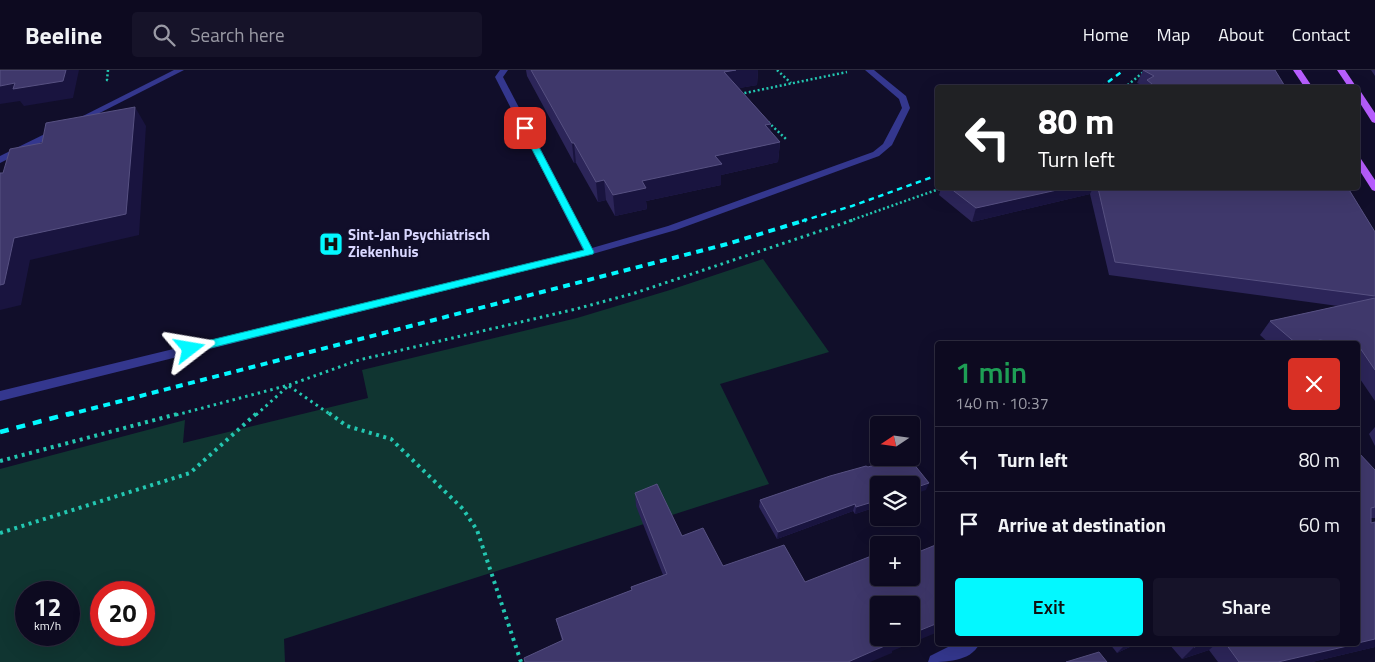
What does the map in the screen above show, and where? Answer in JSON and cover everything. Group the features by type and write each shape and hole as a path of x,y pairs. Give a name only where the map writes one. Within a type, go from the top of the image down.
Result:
{"main road":[{"path":"1298,70 1307,85"},
{"path":"1341,70 1351,85"},
{"path":"1360,97 1375,120"},
{"path":"1360,164 1375,188"}],"street":[{"path":"71,124 180,70"},
{"path":"504,70 499,77 590,252"},
{"path":"0,396 590,252 672,228 876,154 887,145 906,108 903,98 869,70"},
{"path":"0,160 62,129"},
{"path":"936,662 968,646"}],"path":[{"path":"776,70 792,84"},
{"path":"1128,85 1146,70"},
{"path":"746,101 739,94 848,72"},
{"path":"766,120 786,139"},
{"path":"0,461 289,385 359,360 576,309 634,293 936,190"},
{"path":"0,533 190,473 289,385"},
{"path":"289,385 347,426 390,439 463,509 476,530 521,662"}],"green space":[{"path":"763,259 829,352 720,384 769,484 284,639 285,662 0,662 0,469 185,420 183,443 368,398 362,370 577,318"}],"building":[{"path":"0,70 66,70 63,81 13,89 15,83 0,86"},
{"path":"531,70 736,70 724,72 771,124 765,125 780,142 715,156 722,164 642,181 646,188 613,195 604,180 596,182"},
{"path":"1143,70 1275,70 1284,85 1153,85 1147,80 1154,76"},
{"path":"135,107 126,214 14,238 4,284 0,285 0,173 3,173 10,149 42,143 46,123"},
{"path":"953,190 1057,190 976,208"},
{"path":"1098,190 1349,190 1375,232 1375,296 1115,262"},
{"path":"1375,298 1375,370 1360,348 1360,341 1293,341 1270,321"},
{"path":"1360,454 1375,470 1375,507 1371,508 1371,523 1375,522 1375,639 1360,643"},
{"path":"915,466 929,483 920,486 920,476 870,476 870,503 856,507 855,504 778,532 760,500 830,476 868,467"},
{"path":"657,484 682,536 703,528 723,566 784,545 805,582 870,557 870,586 920,586 920,551 935,545 935,624 920,630 920,596 870,596 870,646 885,646 848,662 525,662 524,658 563,640 556,619 632,590 631,587 667,574 635,493"},
{"path":"1227,646 1347,646 1278,662 1239,662"},
{"path":"1099,652 1107,662 1066,662"}],"railway":[{"path":"1104,85 1124,70"},
{"path":"802,221 852,206 935,176"},
{"path":"67,415 727,244 806,220"},
{"path":"0,432 72,413"}],"place":[{"name":"Sint-Jan Psychiatrisch Ziekenhuis","path":"331,244"}],"route":[{"path":"190,349 590,252 525,128"}]}
